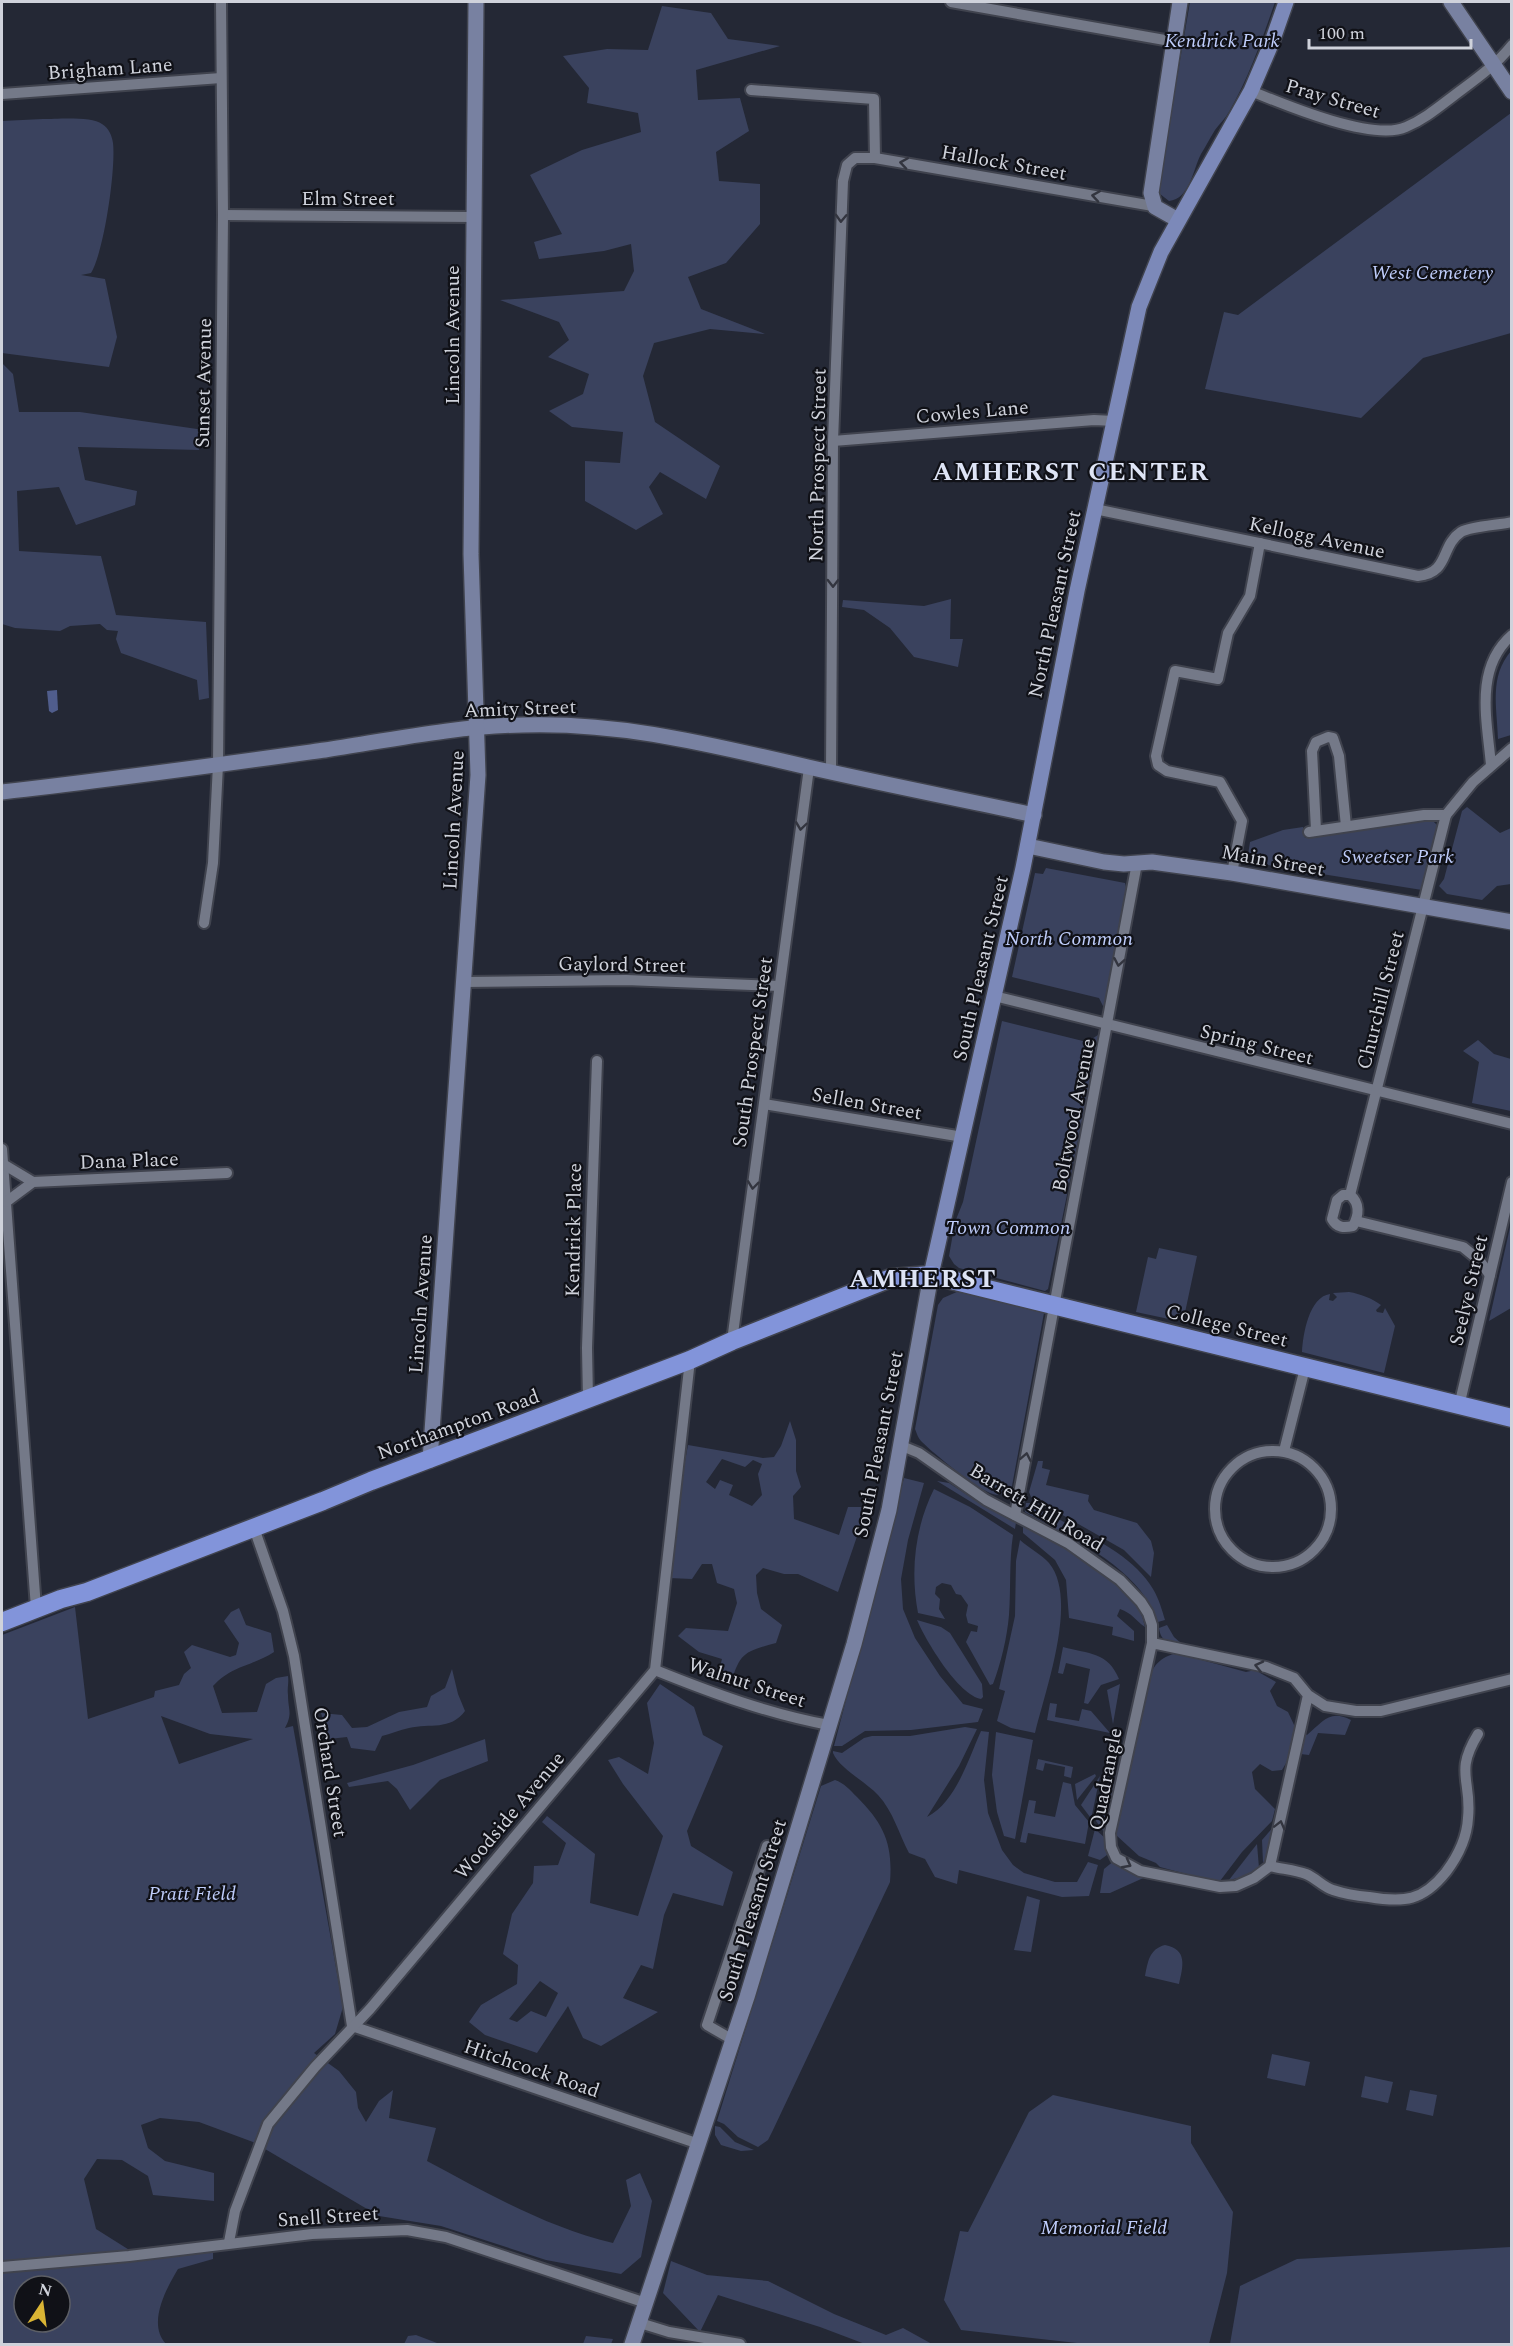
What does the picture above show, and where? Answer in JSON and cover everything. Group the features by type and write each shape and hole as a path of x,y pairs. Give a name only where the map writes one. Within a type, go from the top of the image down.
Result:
{"highway":[{"name":"Northampton Road","path":"2,1622 36,1608 87,1592 690,1360 891,1278 931,1275"},
{"name":"College Street","path":"931,1275 1512,1418"}],"main road":[{"name":"Lincoln Avenue","path":"430,1460 478,775 471,554 476,2"},
{"path":"1178,220 1154,206 1151,193 1176,42 1180,2"},
{"name":"North Pleasant Street","path":"1028,846 1077,591 1141,299 1178,220 1251,91 1286,2"},
{"path":"1451,2 1512,92"},
{"name":"Amity Street","path":"2,792 523,725 630,730 716,745 809,768 1034,815"},
{"name":"Main Street","path":"1028,846 1104,862 1152,862 1232,873 1512,922"},
{"name":"South Pleasant Street","path":"632,2344 733,2040 854,1644 890,1510 931,1275 1028,846"}],"street":[{"name":"Sunset Avenue","path":"204,923 213,863 218,765 223,215 221,2"},
{"path":"951,2 1176,42"},
{"name":"Pray Street","path":"1251,91 1362,129 1387,131 1405,128 1426,117 1494,65 1512,45"},
{"name":"Brigham Lane","path":"2,94 221,78"},
{"path":"751,90 874,99 875,158"},
{"name":"Hallock Street","path":"850,161 861,157 875,158 1154,206"},
{"name":"North Prospect Street","path":"831,772 833,441 843,181 850,161"},
{"name":"Elm Street","path":"223,215 473,217"},
{"name":"Cowles Lane","path":"833,441 1094,420 1114,421"},
{"name":"Kellogg Avenue","path":"1095,509 1418,576 1433,572 1440,566 1452,541 1463,531 1512,522"},
{"path":"1232,873 1242,820 1226,789 1220,782 1167,771 1158,765 1156,756 1174,671 1218,679 1228,633 1250,596 1260,543"},
{"path":"1491,765 1485,693 1487,675 1493,658 1503,642 1512,634"},
{"path":"1346,826 1339,756 1333,738 1328,737 1316,742 1312,751 1312,831 1424,815 1446,815 1473,782 1512,748"},
{"name":"South Prospect Street","path":"732,1341 809,768"},
{"name":"Churchill Street","path":"1350,1195 1446,815"},
{"name":"Boltwood Avenue","path":"1015,1515 1109,1024 1137,863"},
{"name":"Gaylord Street","path":"464,982 626,980 779,986"},
{"name":"Spring Street","path":"994,996 1512,1124"},
{"name":"Kendrick Place","path":"588,1399 597,1061"},
{"name":"Sellen Street","path":"764,1104 963,1137"},
{"path":"2,1149 36,1608"},
{"path":"3,1164 33,1182 6,1202"},
{"name":"Dana Place","path":"33,1182 227,1173"},
{"name":"Seelye Street","path":"1459,1406 1512,1182"},
{"name":"Churchill Street","path":"1350,1195 1358,1205 1356,1221 1353,1226 1340,1227 1332,1220 1339,1197 1350,1195"},
{"name":"Churchill Street","path":"1356,1221 1467,1249 1490,1275"},
{"path":"655,1670 690,1360"},
{"path":"1284,1452 1305,1368"},
{"name":"Barrett Hill Road","path":"902,1446 919,1453 967,1488 1068,1543 1120,1580 1148,1613 1152,1625 1152,1643"},
{"path":"1267,1451 1284,1452 1299,1457 1313,1466 1324,1479 1330,1495 1330,1519 1321,1542 1310,1554 1296,1563 1279,1567 1263,1566 1247,1561 1228,1545 1216,1523 1215,1506 1218,1490 1225,1475 1236,1463 1251,1455 1267,1451"},
{"name":"Orchard Street","path":"254,1528 283,1611 294,1656 352,2026"},
{"path":"1152,1643 1266,1667 1294,1677 1308,1695 1325,1706 1356,1711 1381,1712 1512,1679"},
{"name":"Quadrangle","path":"1152,1643 1110,1833 1111,1847 1116,1858 1140,1871 1220,1887 1236,1886 1254,1878 1270,1866"},
{"name":"Walnut Street","path":"655,1670 749,1706 829,1725"},
{"name":"Woodside Avenue","path":"229,2242 235,2211 268,2124 352,2026 377,2001 655,1670"},
{"path":"1308,1695 1270,1866 1307,1874 1332,1890 1395,1902 1414,1898 1436,1884 1454,1862 1466,1834 1468,1802 1464,1780 1465,1760 1478,1734"},
{"name":"South Pleasant Street","path":"733,2040 707,2025 767,1845"},
{"name":"Hitchcock Road","path":"352,2026 699,2144"},
{"name":"Snell Street","path":"2,2267 83,2261 229,2242 352,2230 399,2229 425,2232 458,2241 646,2303"},
{"path":"639,2323 669,2332 740,2344"}],"green space":[{"name":"Kendrick Park","path":"1190,2 1275,2 1255,58 1236,99 1201,154 1186,189 1182,195 1169,201 1160,194 1159,183"},
{"path":"662,6 711,13 728,39 780,46 696,70 698,100 740,98 749,131 716,152 719,181 760,184 760,224 726,263 688,277 701,309 765,334 710,329 654,343 643,376 655,422 720,466 706,499 660,472 649,487 663,514 636,530 585,501 585,461 620,463 623,432 572,427 549,411 583,394 589,374 548,357 569,340 559,322 500,300 624,291 634,271 631,244 604,251 539,259 534,242 562,234 530,175 582,150 641,132 638,113 587,103 589,88 563,56 607,49 648,50"},
{"name":"West Cemetery","path":"1511,113 1511,333 1423,358 1361,418 1205,389 1224,312 1238,315"},
{"path":"74,118 97,121 107,128 112,138 113,171 100,247 91,273 81,275 105,279 117,337 109,367 2,353 2,121"},
{"path":"2,363 13,374 19,412 80,412 204,430 199,450 78,447 85,480 137,491 135,505 76,525 59,487 17,491 19,551 101,556 116,615 206,622 209,698 199,700 197,680 121,653 116,639 118,631 107,630 100,624 70,626 60,631 15,628 2,624"},
{"path":"951,599 950,639 963,639 958,667 914,657 890,628 864,610 842,607 843,600 924,606"},
{"path":"1511,651 1511,735 1498,739 1497,682 1504,661"},
{"name":"Sweetser Park","path":"1467,807 1500,833 1511,828 1511,884 1497,886 1482,900 1447,894 1439,886 1444,879 1462,811"},
{"name":"Sweetser Park","path":"1432,820 1438,826 1422,890 1272,866 1251,860 1248,855 1250,842 1283,830 1303,827 1305,838"},
{"name":"North Common","path":"1046,868 1125,883 1127,891 1104,1008 1099,998 1012,977 1035,873 1043,874"},
{"name":"Town Common","path":"1002,1021 1087,1042 1099,1036 1048,1289 1045,1291 959,1268 949,1256"},
{"path":"1478,1040 1494,1054 1511,1059 1511,1111 1472,1103 1479,1062 1463,1051"},
{"path":"1511,1223 1511,1308 1489,1321"},
{"path":"1159,1248 1197,1256 1183,1322 1136,1312 1148,1257 1156,1259"},
{"name":"Town Common","path":"959,1291 1039,1309 1044,1313 1012,1486 1001,1495 986,1491 956,1471 922,1442 915,1429 938,1305 943,1298"},
{"path":"1349,1292 1381,1305 1376,1310 1377,1312 1383,1313 1385,1308 1395,1326 1384,1373 1302,1352 1308,1317 1317,1302 1330,1294 1329,1300 1333,1301 1337,1297 1333,1293"},
{"path":"790,1421 796,1440 796,1471 801,1487 793,1496 794,1519 839,1535 848,1507 863,1507 865,1513 838,1592 798,1574 784,1574 763,1568 756,1575 761,1609 782,1625 776,1643 744,1655 730,1686 716,1682 722,1659 699,1652 678,1636 686,1628 728,1631 737,1603 734,1589 717,1583 712,1564 702,1564 692,1579 669,1578 677,1505 688,1445 763,1458 774,1457 781,1446","holes":["722,1459 745,1467 753,1460 762,1464 758,1474 762,1495 752,1506 729,1495 733,1485 720,1480 715,1489 706,1482"]},
{"path":"1038,1461 1043,1461 1042,1468 1050,1470 1046,1485 1089,1495 1088,1501 1094,1510 1137,1523 1151,1541 1154,1553 1151,1577 1124,1550 1031,1497 1029,1492"},
{"path":"904,1478 924,1483 908,1540 901,1579 903,1609 915,1638 940,1676 963,1704 983,1709 978,1722 911,1730 865,1731 842,1746 834,1746"},
{"path":"937,1481 949,1483 1016,1522 1015,1529"},
{"path":"934,1489 970,1507 1013,1535 1007,1633 999,1668 993,1684 990,1685 966,1642 971,1631 977,1632 978,1626 968,1623 966,1615 968,1605 961,1595 956,1594 951,1585 942,1583 936,1587 935,1594 940,1599 939,1609 945,1619 918,1613 914,1581 918,1534"},
{"path":"1026,1503 1031,1503 1098,1540 1130,1562 1153,1589 1165,1620 1158,1622 1149,1603 1120,1570 1083,1544 1025,1512"},
{"path":"1023,1526 1096,1566 1128,1594 1139,1610 1145,1627 1120,1609 1117,1616 1134,1631 1134,1641 1112,1635 1113,1627 1069,1618 1066,1580 1055,1560 1023,1533"},
{"path":"1020,1540 1049,1563 1057,1579 1061,1599 1057,1646 1035,1733 1011,1728 997,1721 1005,1691 999,1689 1015,1616 1016,1561"},
{"name":"Pratt Field","path":"75,1607 88,1719 154,1697 155,1691 179,1685 184,1674 191,1668 184,1652 192,1645 230,1657 236,1655 239,1643 224,1621 231,1612 239,1608 246,1625 271,1633 274,1652 235,1670 213,1686 222,1713 257,1712 266,1684 276,1678 288,1676 289,1715 285,1728 293,1726 343,2007 335,2034 314,2053 339,2071 356,2092 358,2108 366,2122 379,2101 393,2090 389,2118 436,2128 427,2161 517,2208 564,2228 613,2243 631,2206 626,2180 640,2173 652,2201 641,2257 621,2274 546,2260 441,2226 379,2216 253,2142 199,2122 160,2118 141,2125 148,2148 165,2161 214,2173 214,2201 153,2195 148,2176 122,2160 97,2159 84,2179 96,2229 142,2258 213,2250 213,2259 178,2269 168,2286 158,2317 158,2327 166,2344 2,2344 2,1635","holes":["161,1716 210,1734 253,1739 179,1764"]},
{"path":"917,1620 941,1627 950,1633 982,1684 983,1697 981,1699 972,1695 953,1678 935,1653"},
{"path":"1167,1625 1174,1637 1183,1645 1170,1643 1162,1637 1159,1628"},
{"path":"1063,1647 1103,1659 1115,1670 1119,1679 1101,1685 1088,1704 1084,1703 1090,1669 1066,1663 1063,1674 1058,1673"},
{"path":"1176,1653 1246,1672 1255,1670 1276,1682 1270,1691 1277,1706 1288,1712 1295,1727 1307,1735 1332,1716 1351,1720 1345,1735 1318,1733 1309,1755 1292,1753 1282,1770 1272,1771 1260,1764 1252,1772 1255,1789 1275,1809 1272,1821 1242,1852 1220,1881 1160,1867 1139,1856 1116,1835 1148,1680 1158,1662"},
{"path":"452,1669 465,1711 453,1721 446,1724 409,1728 382,1736 375,1751 351,1748 347,1737 329,1739 321,1713 342,1715 352,1728 367,1727 399,1712 427,1707 431,1696 445,1688"},
{"path":"660,1684 694,1707 703,1735 723,1746 687,1831 691,1846 733,1872 723,1906 673,1893 664,1915 653,1969 641,1965 623,1998 658,2012 601,2046 583,2038 568,2006 537,2053 485,2035 469,2022 481,2005 517,1984 518,1965 503,1954 512,1914 533,1883 534,1866 558,1865 566,1843 542,1822 547,1816 595,1854 590,1903 638,1916 663,1836 623,1784 608,1760 619,1757 648,1774 654,1743 647,1703","holes":["540,1981 558,1993 546,2017 531,2011 517,2022 509,2019"]},
{"path":"1120,1684 1113,1724 1107,1690"},
{"path":"1050,1703 1057,1704 1055,1717 1079,1721 1082,1709 1091,1711 1110,1733 1047,1720"},
{"path":"965,1727 977,1729 959,1766 927,1817 946,1801 953,1791 981,1731 989,1732 984,1780 988,1813 1002,1850 1013,1865 1024,1873 1055,1882 1077,1882 1088,1862 1098,1865 1089,1896 1062,1897 959,1870 957,1884 935,1877 925,1859 909,1853 883,1801 841,1764 833,1753 833,1751 842,1753 864,1738 872,1736 910,1736"},
{"path":"996,1732 1033,1740 1015,1839 1004,1836 997,1812 992,1775"},
{"path":"485,1739 488,1761 440,1780 410,1810 397,1789 388,1781 349,1787 347,1783 413,1765"},
{"path":"1038,1759 1073,1767 1071,1778 1064,1776 1065,1767 1045,1763 1043,1771 1036,1769"},
{"path":"1095,1774 1096,1776 1077,1800 1075,1784"},
{"path":"1100,1776 1092,1815 1090,1817 1081,1805"},
{"path":"1106,1779 1117,1786 1104,1832 1096,1821"},
{"path":"835,1780 857,1797 874,1816 885,1835 890,1856 890,1882 773,2130 768,2140 758,2147 738,2137 724,2124 717,2121 821,1786"},
{"path":"1063,1782 1071,1784 1075,1805 1089,1822 1085,1844 1028,1833 1026,1843 1020,1842 1029,1800 1036,1801 1034,1813 1055,1817"},
{"path":"1276,1824 1268,1854 1263,1863 1262,1840"},
{"path":"1095,1829 1105,1838 1107,1855 1100,1860 1088,1856"},
{"path":"1257,1844 1259,1868 1247,1876 1229,1880"},
{"path":"1115,1860 1150,1875 1110,1893 1100,1893 1104,1869"},
{"path":"1027,1896 1040,1900 1031,1952 1014,1950"},
{"path":"1165,1945 1177,1950 1181,1955 1179,1984 1145,1976 1152,1953"},
{"path":"1272,2054 1310,2062 1305,2086 1267,2078"},
{"path":"1365,2076 1393,2082 1388,2103 1361,2097"},
{"path":"1410,2090 1437,2095 1433,2116 1406,2110"},
{"name":"Memorial Field","path":"1053,2095 1191,2126 1191,2143 1233,2212 1227,2273 1209,2344 1086,2344 961,2330 944,2300 960,2231 968,2232 1029,2112"},
{"path":"715,2126 720,2127 735,2142 754,2150 741,2151 721,2145 715,2135"},
{"path":"1511,2247 1511,2344 1230,2344 1240,2286 1297,2259"},
{"path":"671,2261 707,2275 768,2281 834,2314 886,2335 903,2328 932,2344 865,2344 820,2327 718,2295 700,2332 663,2293"},
{"path":"416,2335 437,2343 467,2344 404,2344 408,2336"},
{"path":"586,2336 613,2339 611,2344 583,2344"}],"shaded area":[{"path":"57,690 58,710 52,713 49,711 47,691"}],"district":[{"name":"AMHERST CENTER","path":"1071,471"},
{"name":"AMHERST","path":"923,1278"}]}
